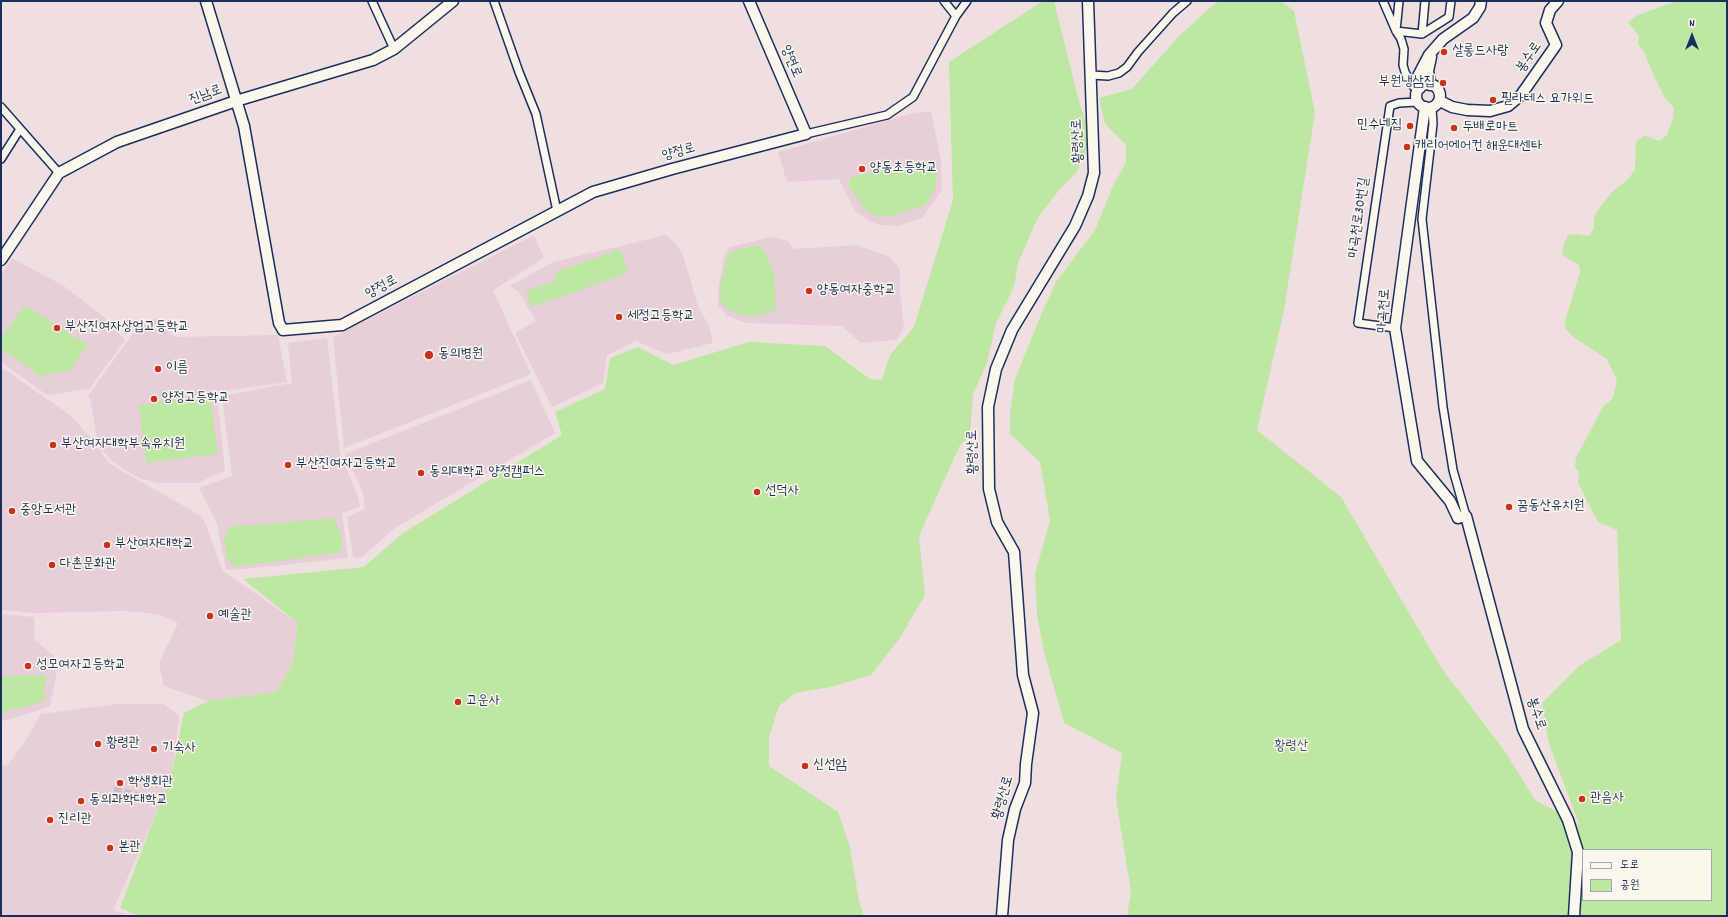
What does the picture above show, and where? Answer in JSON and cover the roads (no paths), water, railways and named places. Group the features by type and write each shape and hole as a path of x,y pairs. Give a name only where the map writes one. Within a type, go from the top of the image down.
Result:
{"street":[{"name":"양정로","path":"206,1 244,126 279,323 283,330 342,325 593,192 672,169 806,134"},
{"path":"372,1 394,48"},
{"name":"진남로","path":"1,260 59,173 118,142 236,100 373,60 394,48 453,1"},
{"path":"494,1 519,72 536,114 557,211"},
{"name":"양연로","path":"749,1 806,134"},
{"path":"944,1 956,16"},
{"path":"806,134 887,115 912,97 956,16 966,1"},
{"name":"황령산로","path":"1002,916 1008,840 1015,809 1025,783 1033,713 1023,675 1014,552 997,522 989,489 988,407 996,369 1012,330 1075,226 1088,196 1094,173 1088,1"},
{"path":"1091,75 1108,76 1119,73 1127,67 1138,52 1173,13 1186,1"},
{"path":"1384,1 1396,31 1401,39 1404,49 1403,66 1408,78 1422,88 1435,86 1439,90 1441,96 1437,106 1425,106 1433,124 1422,220 1443,407 1453,470 1466,516"},
{"path":"1396,31 1399,1"},
{"path":"1422,34 1425,1"},
{"path":"1451,1 1449,17 1458,28"},
{"name":"마곡천로","path":"1466,516 1458,518 1450,501 1417,461 1395,328 1425,106 1416,96 1422,88 1418,76 1420,69 1434,49 1443,39 1473,18 1480,7 1481,1"},
{"name":"봉수로","path":"1440,101 1452,107 1467,110 1490,111 1508,106 1521,95 1556,45 1546,23 1550,10 1558,1"},
{"path":"1396,31 1422,34 1449,17"},
{"name":"마곡천로30번길","path":"1395,328 1358,323 1390,106 1399,103 1425,106"},
{"path":"1,107 59,173"},
{"path":"1,159 20,129"},
{"name":"봉수로","path":"1466,516 1523,729 1568,820 1578,852 1574,916"}],"tunnel":[{"path":"114,790 138,796"}],"place":[{"name":"살롱드사랑","path":"1444,52"},
{"name":"부원냉삼집","path":"1443,83"},
{"name":"필라테스 요가위드","path":"1493,100"},
{"name":"민수네집","path":"1410,126"},
{"name":"두배로마트","path":"1454,128"},
{"name":"캐리어에어컨 해운대센타","path":"1407,147"},
{"name":"양동초등학교","path":"862,169"},
{"name":"양동여자중학교","path":"809,291"},
{"name":"세정고등학교","path":"619,317"},
{"name":"부산진여자상업고등학교","path":"57,328"},
{"name":"동의병원","path":"429,355"},
{"name":"이름","path":"158,369"},
{"name":"양정고등학교","path":"154,399"},
{"name":"부산여자대학부속유치원","path":"53,445"},
{"name":"부산진여자고등학교","path":"288,465"},
{"name":"동의대학교 양정캠퍼스","path":"421,473"},
{"name":"선덕사","path":"757,492"},
{"name":"꿈동산유치원","path":"1509,507"},
{"name":"중앙도서관","path":"12,511"},
{"name":"부산여자대학교","path":"107,545"},
{"name":"다촌문화관","path":"52,565"},
{"name":"예술관","path":"210,616"},
{"name":"성모여자고등학교","path":"28,666"},
{"name":"고운사","path":"458,702"},
{"name":"황령관","path":"98,744"},
{"name":"기숙사","path":"154,749"},
{"name":"신선암","path":"805,766"},
{"name":"학생회관","path":"120,783"},
{"name":"관음사","path":"1582,799"},
{"name":"동의과학대학교","path":"81,801"},
{"name":"진리관","path":"50,820"},
{"name":"본관","path":"110,848"}],"park label":[{"name":"황령산","path":"1291,747"}]}
